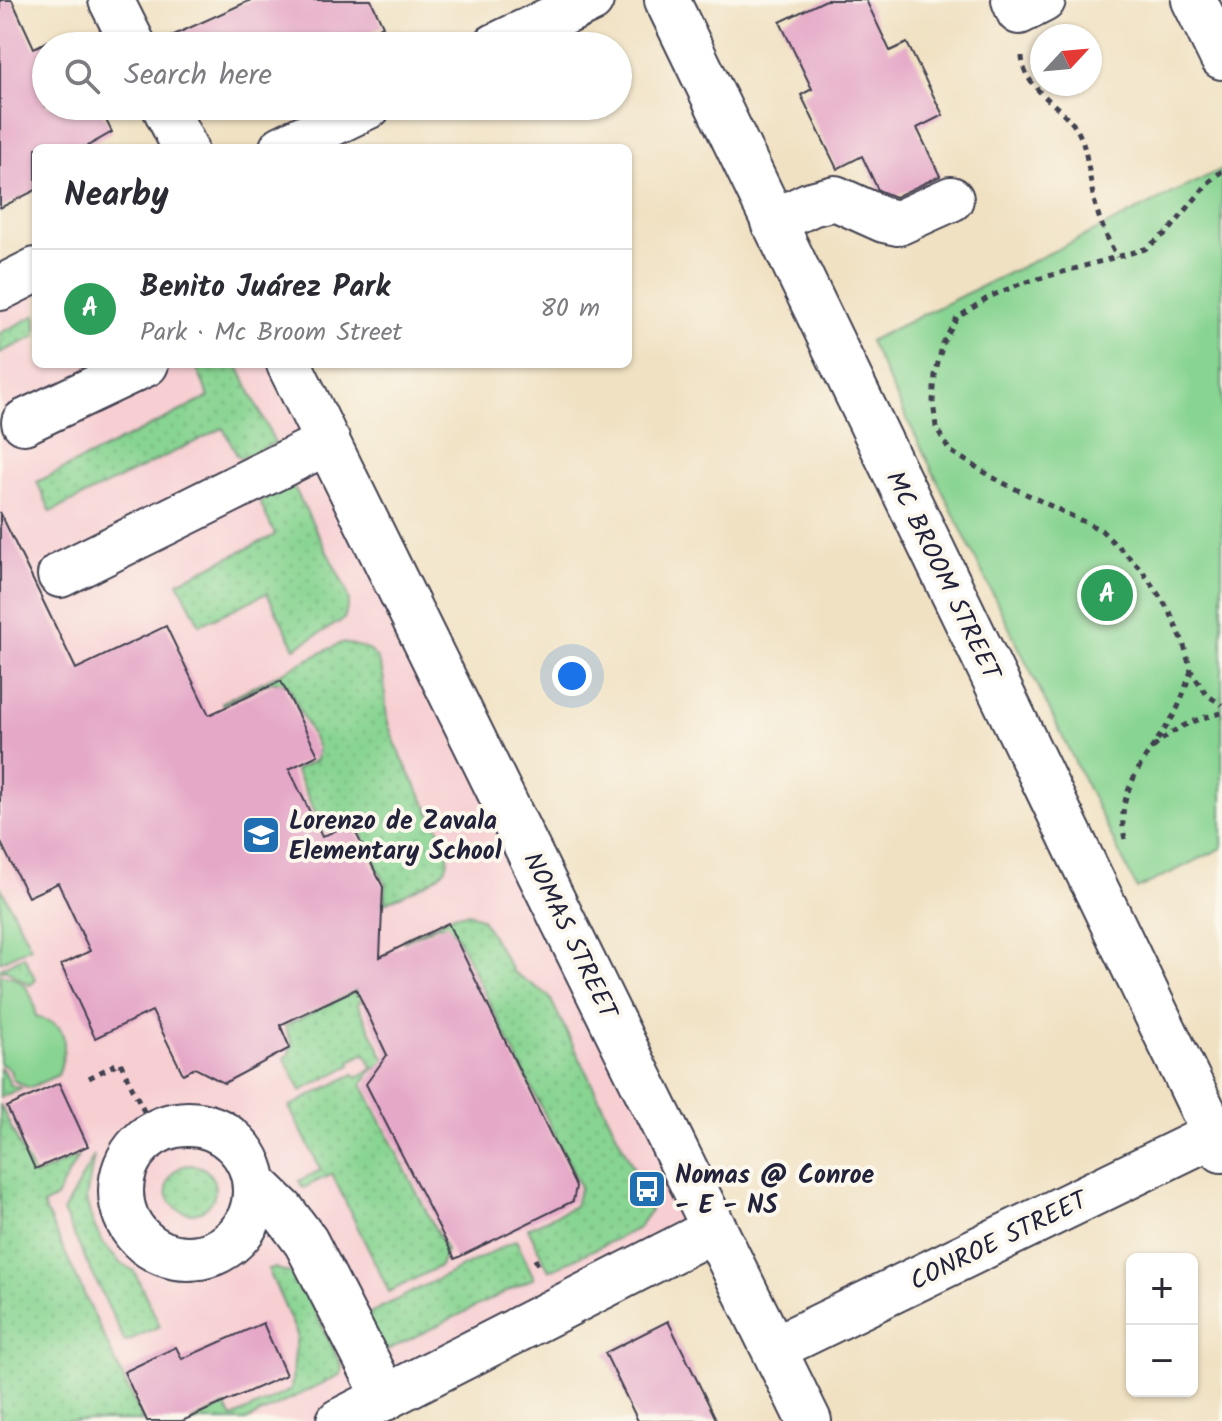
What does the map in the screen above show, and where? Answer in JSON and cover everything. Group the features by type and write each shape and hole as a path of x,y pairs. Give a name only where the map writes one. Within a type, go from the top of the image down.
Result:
{"street":[{"path":"111,0 127,32"},
{"path":"524,32 591,0"},
{"name":"MC BROOM STREET","path":"667,0 1219,1139"},
{"path":"1194,0 1222,57"},
{"path":"171,120 183,144"},
{"path":"290,144 340,120"},
{"path":"773,222 811,204 835,198 898,223 951,199"},
{"path":"0,288 32,272"},
{"path":"24,422 138,368"},
{"name":"NOMAS STREET","path":"291,368 809,1421"},
{"path":"60,575 328,442"},
{"path":"183,1123 209,1126 232,1140 248,1160 256,1185 252,1212 240,1235 220,1251 194,1259 168,1255 144,1243 128,1221 121,1196 124,1169 137,1146 154,1132 183,1123"},
{"name":"CONROE STREET","path":"775,1348 1219,1139"},
{"path":"256,1185 282,1210 306,1242 386,1398"},
{"path":"339,1421 715,1229"}],"path":[{"path":"1025,4 1022,68 1036,90 1058,105 1078,130 1104,233 1117,257"},
{"path":"1222,171 1208,183 1169,231 1145,249 1020,284 989,297 957,318 943,343 935,375 933,401 936,427 950,451 999,481 1101,530 1142,570 1170,612 1191,671 1207,695 1222,705"},
{"path":"1125,842 1123,830 1129,787 1142,761 1176,711 1191,671"},
{"path":"1142,761 1166,735 1196,718 1222,713"},
{"path":"89,1078 120,1062 154,1132"},
{"path":"535,1259 541,1270"}],"shaded area":[{"name":"Lorenzo de Zavala Elementary School","path":"32,272 32,368 291,368 715,1229 330,1421 0,1421 0,287"}],"green space":[{"path":"1222,169 1222,848 1137,889 869,341"},
{"path":"32,317 32,338 0,353 0,333"},
{"path":"197,368 239,368 275,443 241,458 223,428 51,512 37,482 209,397"},
{"path":"293,485 345,587 349,601 344,619 295,648 267,593 200,625 178,582 275,535 260,502"},
{"path":"341,643 368,650 380,664 390,729 448,851 448,861 442,873 381,905 379,902 385,899 386,885 358,826 342,822 324,831 295,770 316,760 318,748 287,684 271,681 222,705 222,702"},
{"path":"0,886 31,947 0,962"},
{"path":"469,913 482,919 513,972 549,996 649,1200 650,1211 637,1229 549,1271 528,1228 575,1206 580,1186 454,931 438,925 403,940 453,915"},
{"path":"24,956 36,980 30,985 5,969 0,972 0,968"},
{"path":"0,975 15,978 26,987 36,1016 60,1028 64,1040 58,1075 29,1088 13,1080 10,1070 0,1063"},
{"path":"359,982 386,988 357,1003 386,1062 373,1069 365,1053 350,1061 351,1065 301,1091 284,1057 289,1055 292,1043 285,1026 356,991"},
{"path":"0,1068 10,1085 21,1088 0,1098"},
{"path":"373,1069 362,1084 446,1250 440,1266 389,1292 332,1174 303,1188 299,1181 321,1170 289,1107 354,1074 357,1077"},
{"path":"0,1104 34,1176 78,1156 56,1198 43,1205 143,1421 0,1421"},
{"path":"94,1156 86,1199 92,1221 103,1244 120,1263 134,1271 160,1326 125,1342 63,1212"},
{"path":"191,1165 208,1172 215,1189 208,1206 191,1213 174,1206 167,1189 174,1172"},
{"path":"516,1240 534,1278 382,1353 364,1316"},
{"path":"275,1268 298,1276 342,1367 341,1374 246,1421 192,1421 225,1406 232,1418 291,1390 297,1334 268,1269"}],"building":[{"path":"0,0 12,0 32,44 32,120 106,120 112,132 91,144 32,144 32,192 0,208"},
{"path":"251,0 371,0 383,26 371,32 180,32"},
{"path":"826,0 866,0 890,51 907,43 943,115 917,128 940,176 895,197 878,190 862,156 837,169 801,95 812,89 780,22"},
{"path":"0,512 76,669 166,626 209,715 281,681 318,755 289,769 322,837 351,823 383,887 380,957 448,923 576,1187 573,1201 455,1259 366,1084 387,1055 356,989 280,1025 290,1048 224,1083 195,1068 183,1074 152,1011 95,1038 61,965 90,951 58,883 28,897 0,841"},
{"path":"59,1083 88,1146 35,1169 7,1107"},
{"path":"668,1321 717,1421 638,1421 605,1353"},
{"path":"263,1323 286,1375 182,1421 147,1421 124,1372 176,1347 182,1359"}],"place":[{"name":"Benito Juárez Park","path":"1107,595"},
{"name":"Lorenzo de Zavala Elementary School","path":"261,835"},
{"name":"Nomas @ Conroe - E - NS","path":"647,1189"}]}
